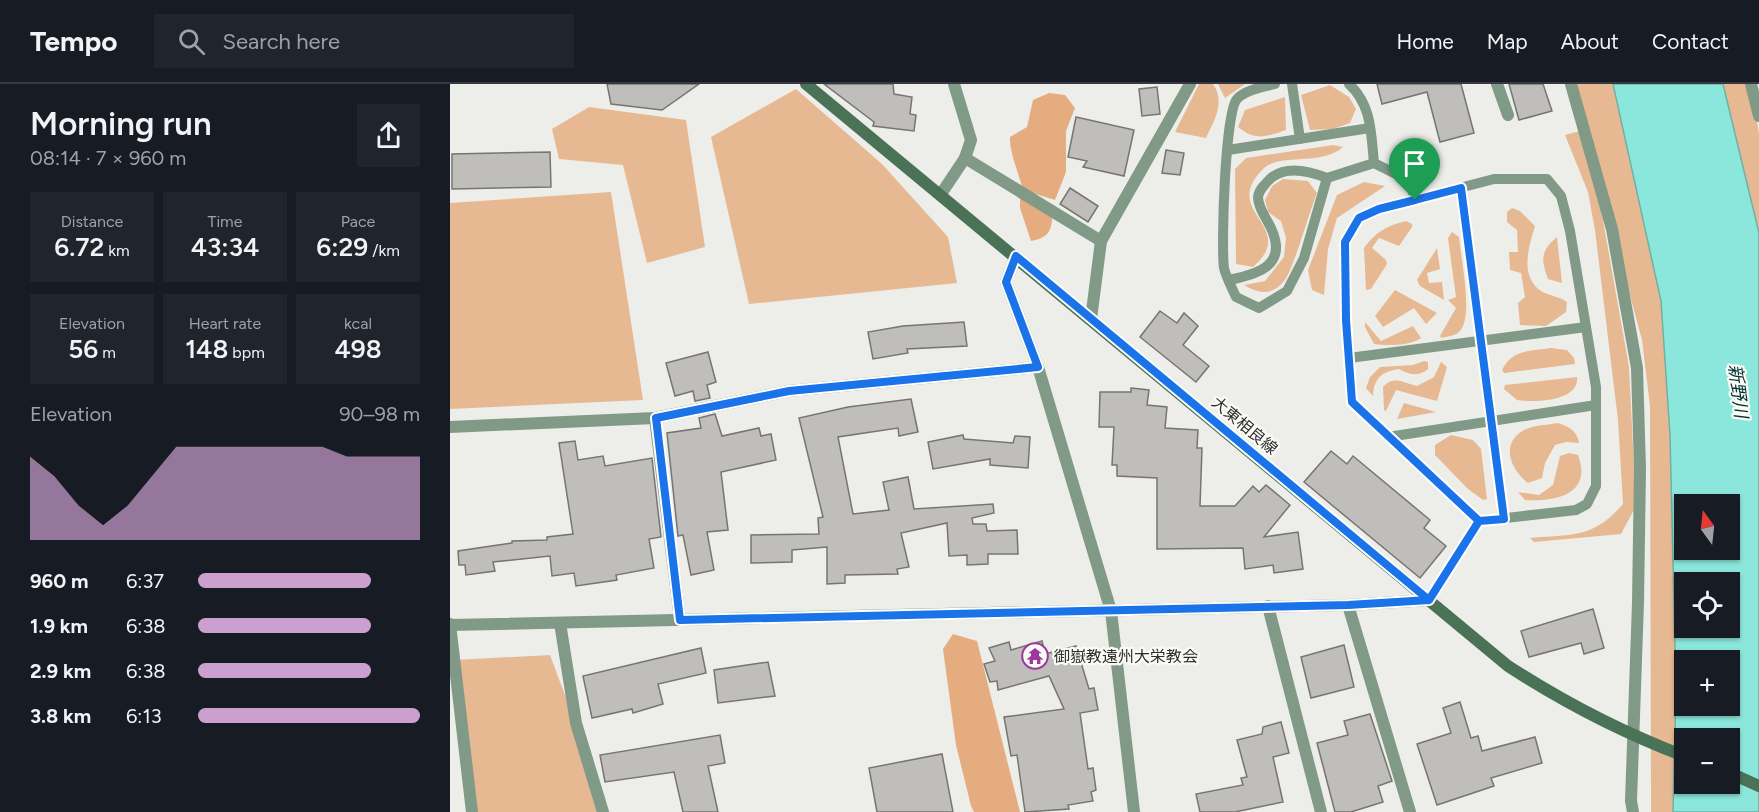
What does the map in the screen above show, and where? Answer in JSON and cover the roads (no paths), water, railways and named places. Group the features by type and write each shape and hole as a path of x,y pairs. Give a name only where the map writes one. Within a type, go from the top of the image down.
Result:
{"main road":[{"name":"大東相良線","path":"806,84 1508,666 1563,702 1638,738 1674,752"},
{"path":"1740,777 1759,786"}],"street":[{"path":"941,194 965,158 971,140 954,84"},
{"path":"1091,319 1101,241 1190,84"},
{"path":"1497,84 1508,115"},
{"path":"1571,84 1612,229 1637,368 1638,738 1631,801 1634,812"},
{"path":"1751,84 1759,116"},
{"path":"965,158 1101,241"},
{"path":"1016,256 1006,282 1038,367 1111,611 1134,812"},
{"path":"450,427 656,418 789,391 1038,367"},
{"path":"656,418 680,620"},
{"path":"472,812 450,625 1348,605 1429,600"},
{"path":"1348,605 1410,812"},
{"path":"1268,606 1322,812"},
{"path":"560,622 576,723 603,812"}],"lane":[{"path":"1275,84 1253,90 1236,99 1230,113 1224,268 1236,297 1259,308 1287,291 1304,258 1327,178"},
{"path":"1292,84 1300,139"},
{"path":"1349,84 1357,91 1368,111 1374,163"},
{"path":"1228,150 1370,128"},
{"path":"1229,280 1252,275 1268,266 1275,256 1276,240 1262,213 1258,196 1259,191 1273,175 1280,171 1310,171 1327,178 1374,163 1410,181 1415,200"},
{"path":"1494,179 1547,179 1561,196 1596,387 1596,486 1587,504 1576,510 1479,521 1352,402 1345,242 1359,218 1379,209 1461,188 1494,179"},
{"path":"1461,188 1483,340 1504,519"},
{"path":"1349,358 1586,327"},
{"path":"1388,437 1492,419 1596,405"},
{"path":"1429,600 1479,521"}],"water":[{"name":"新野川","path":"1613,84 1723,84 1759,233 1759,812 1673,812 1674,771 1674,794 1740,794 1740,728 1675,728 1675,716 1740,716 1740,650 1675,650 1675,638 1740,638 1740,572 1674,572 1674,604 1670,435 1661,301"}],"place":[{"name":"御嶽教遠州大栄教会","path":"1035,656"}]}
